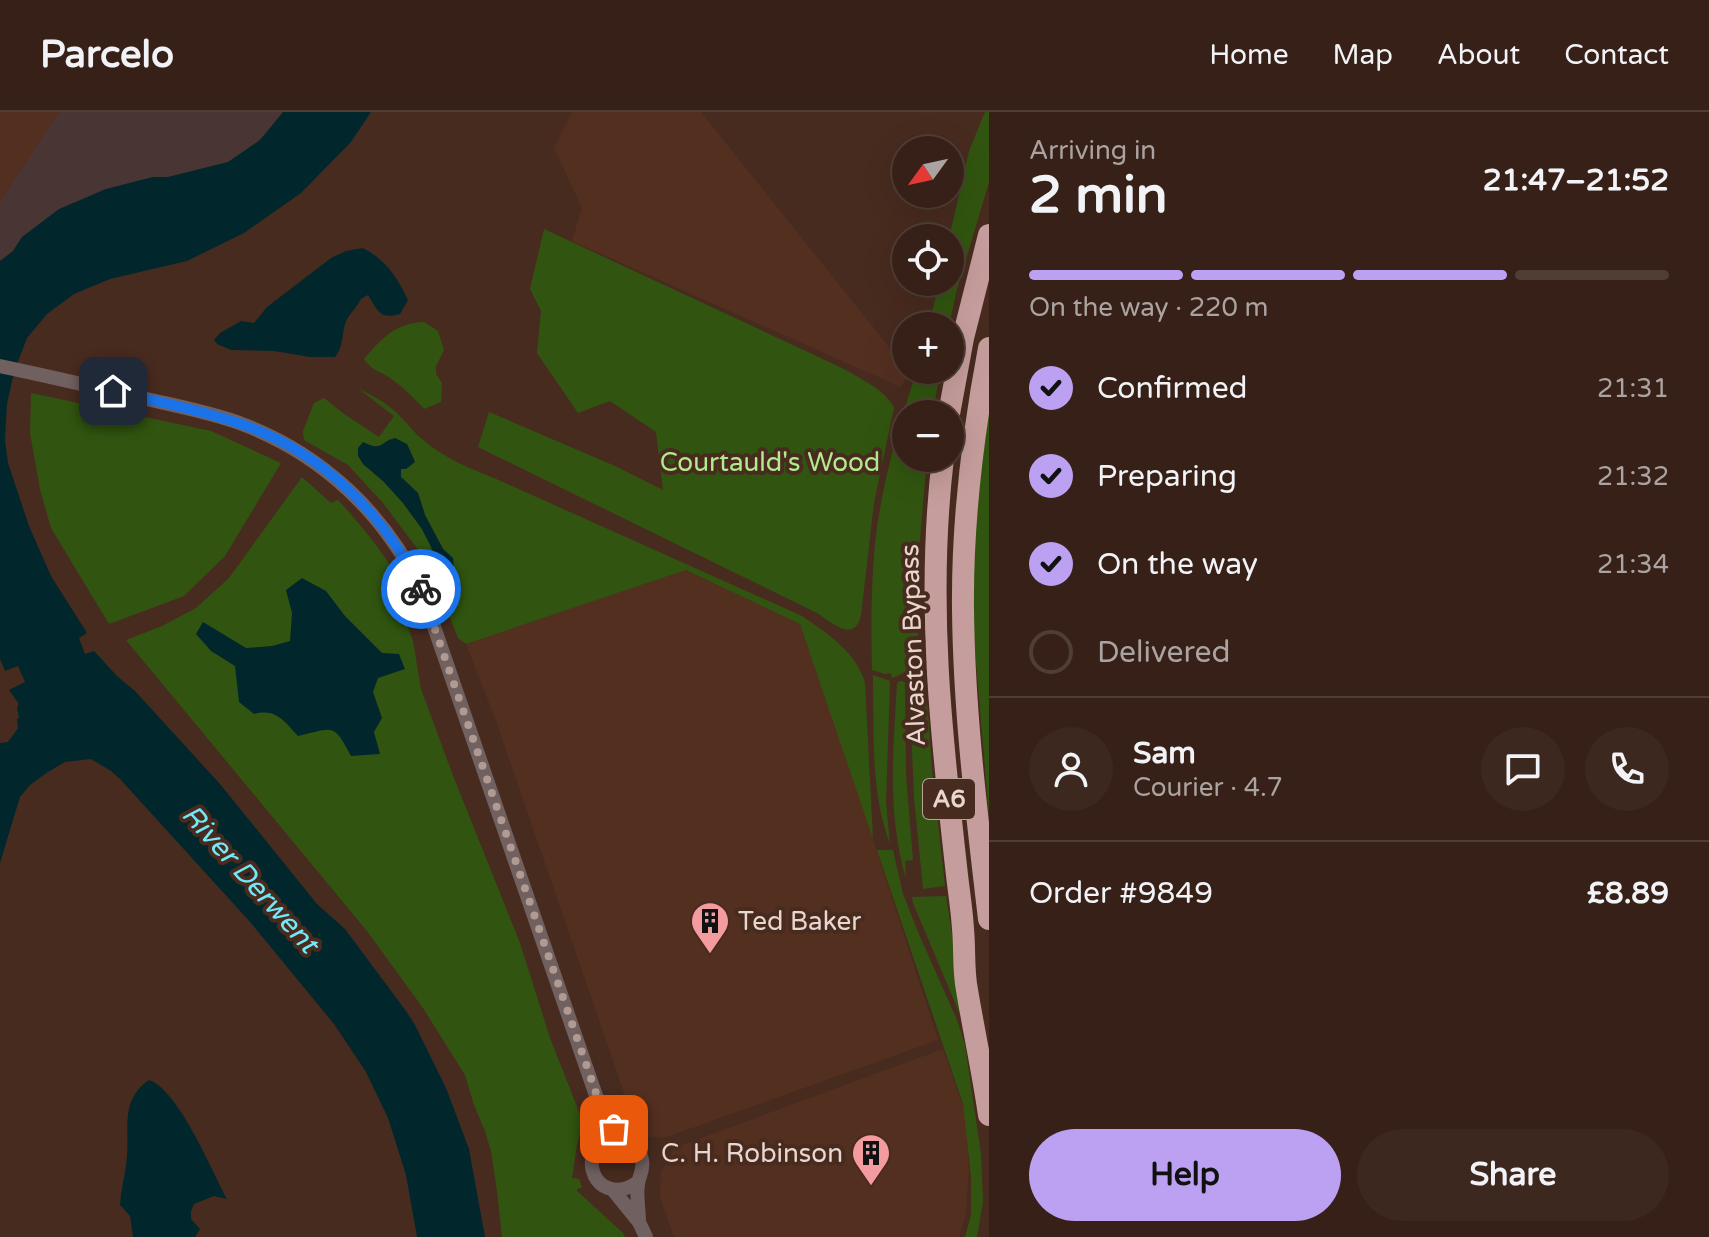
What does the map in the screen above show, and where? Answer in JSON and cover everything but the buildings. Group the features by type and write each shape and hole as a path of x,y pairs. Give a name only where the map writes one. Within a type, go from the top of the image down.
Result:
{"highway":[{"path":"952,400 963,338 989,235"},
{"name":"Alvaston Bypass","path":"989,348 971,458 963,605 970,738 989,919"},
{"name":"Alvaston Bypass","path":"942,472 935,602 943,752 963,929 966,987 989,1115"},
{"path":"963,929 989,1040"}],"street":[{"path":"0,366 204,413 261,432 284,443 337,478 381,523 421,589 602,1113 623,1141"},
{"path":"598,1149 602,1113"},
{"path":"638,1182 623,1190 606,1188 599,1183 592,1170 593,1156 606,1143 616,1140 635,1146 642,1157 643,1168 638,1182 639,1222"},
{"path":"613,1190 639,1222 646,1237"}],"shaded area":[{"path":"0,112 283,112 255,144 228,162 98,192 22,237 13,251 0,262"},
{"path":"0,112 59,112 0,202"},
{"path":"572,112 701,112 892,351 892,383 572,241 582,208 554,148"},
{"path":"686,570 800,624 938,1040 664,1138 639,1136 495,718 466,644"},
{"path":"943,1049 966,1115 969,1173 965,1218 959,1237 674,1237 660,1197 661,1173 674,1148"}],"green space":[{"path":"985,112 989,112 989,182 964,266 964,224 952,224 956,208 964,208 964,173"},
{"name":"Courtauld's Wood","path":"544,229 842,368 871,385 891,402 892,418 874,503 858,624 848,630 842,629 817,613 478,447 489,412 663,490 656,432 610,401 578,413 537,353 541,311 530,289"},
{"path":"936,296 955,296 952,312 932,312"},
{"path":"424,322 438,331 444,350 436,366 436,374 442,383 441,402 424,409 399,385 364,359 390,333 405,325"},
{"path":"913,384 938,384 935,400 908,400"},
{"path":"359,389 387,405 422,439 456,462 802,616 840,645 855,662 865,683 873,839 800,624 686,570 466,644 458,638 443,600 456,593 448,581 438,584 422,555 383,503 348,465 304,440 303,431 314,403 324,398 379,437 394,416","holes":["390,439 407,444 415,462 401,468 401,477 418,493 425,515 443,549 452,558 453,572 436,554 403,503 363,464 363,443 378,446"]},
{"path":"31,393 211,431 281,463 225,556 184,596 109,624 51,528 30,433"},
{"path":"989,393 989,815 974,639 972,548"},
{"path":"892,455 892,472 926,472 918,561 918,646 910,667 891,678 891,673 872,670 875,545"},
{"path":"302,477 331,503 338,500 383,554 406,591 399,604 413,641 421,689 520,943 550,1038 583,1122 572,1178 579,1179 582,1187 576,1190 625,1237 502,1237 491,1151 485,1131 465,1075 423,1008 367,931 126,640 196,608 229,578"},
{"path":"924,658 945,886 923,889 914,797 909,680"},
{"path":"873,675 890,681 886,802 890,844 876,782"},
{"path":"899,681 905,683 906,775 913,860 905,861 906,879 896,830 893,782"},
{"path":"877,850 893,850 903,894 965,1045 981,1154 983,1201 977,1237 965,1237 971,1215 971,1177 963,1104"},
{"path":"946,896 967,1031 912,897"}],"water":[{"name":"River Derwent","path":"283,112 371,112 351,142 301,193 244,233 187,261 110,279 74,294 47,314 27,338 14,372 7,404 5,440 8,463 29,526 51,576 87,633 79,638 85,654 94,651 220,784 317,904 345,929 415,1025 446,1088 469,1149 485,1237 417,1237 406,1175 388,1118 366,1072 334,1024 251,923 111,771 91,759 65,762 30,785 20,797 0,863 0,743 8,742 18,728 19,704 9,690 25,682 18,666 5,671 0,659 0,261 13,251 22,237 59,209 106,189 228,162 260,140"},
{"path":"363,248 390,270 408,300 400,314 388,316 377,310 368,295 361,299 346,321 341,347 335,357 231,350 214,340 241,321 254,323 267,307 331,258"},
{"path":"395,438 407,444 415,462 401,469 401,477 418,493 425,515 443,549 453,558 455,580 448,581 422,529 403,503 358,456 358,448 363,442 378,446"},
{"path":"302,578 326,591 345,616 382,653 399,654 405,669 378,678 373,692 382,718 374,732 380,754 351,756 340,737 331,730 298,736 274,714 254,714 239,702 235,666 211,651 196,634 203,622 246,648 290,641 292,613 286,590"},
{"path":"149,1080 171,1098 182,1114 227,1199 214,1196 194,1204 191,1219 200,1229 195,1237 133,1237 130,1216 120,1205 130,1104 140,1087"}],"way so far":[{"path":"421,589 594,1087 602,1113 598,1149 606,1143 623,1141 614,1129"}],"place":[{"name":"Ted Baker","path":"710,955"},
{"name":"C. H. Robinson","path":"871,1187"}],"route":[{"path":"113,391 241,424 284,443 319,465 337,478 381,523 421,589"}]}
